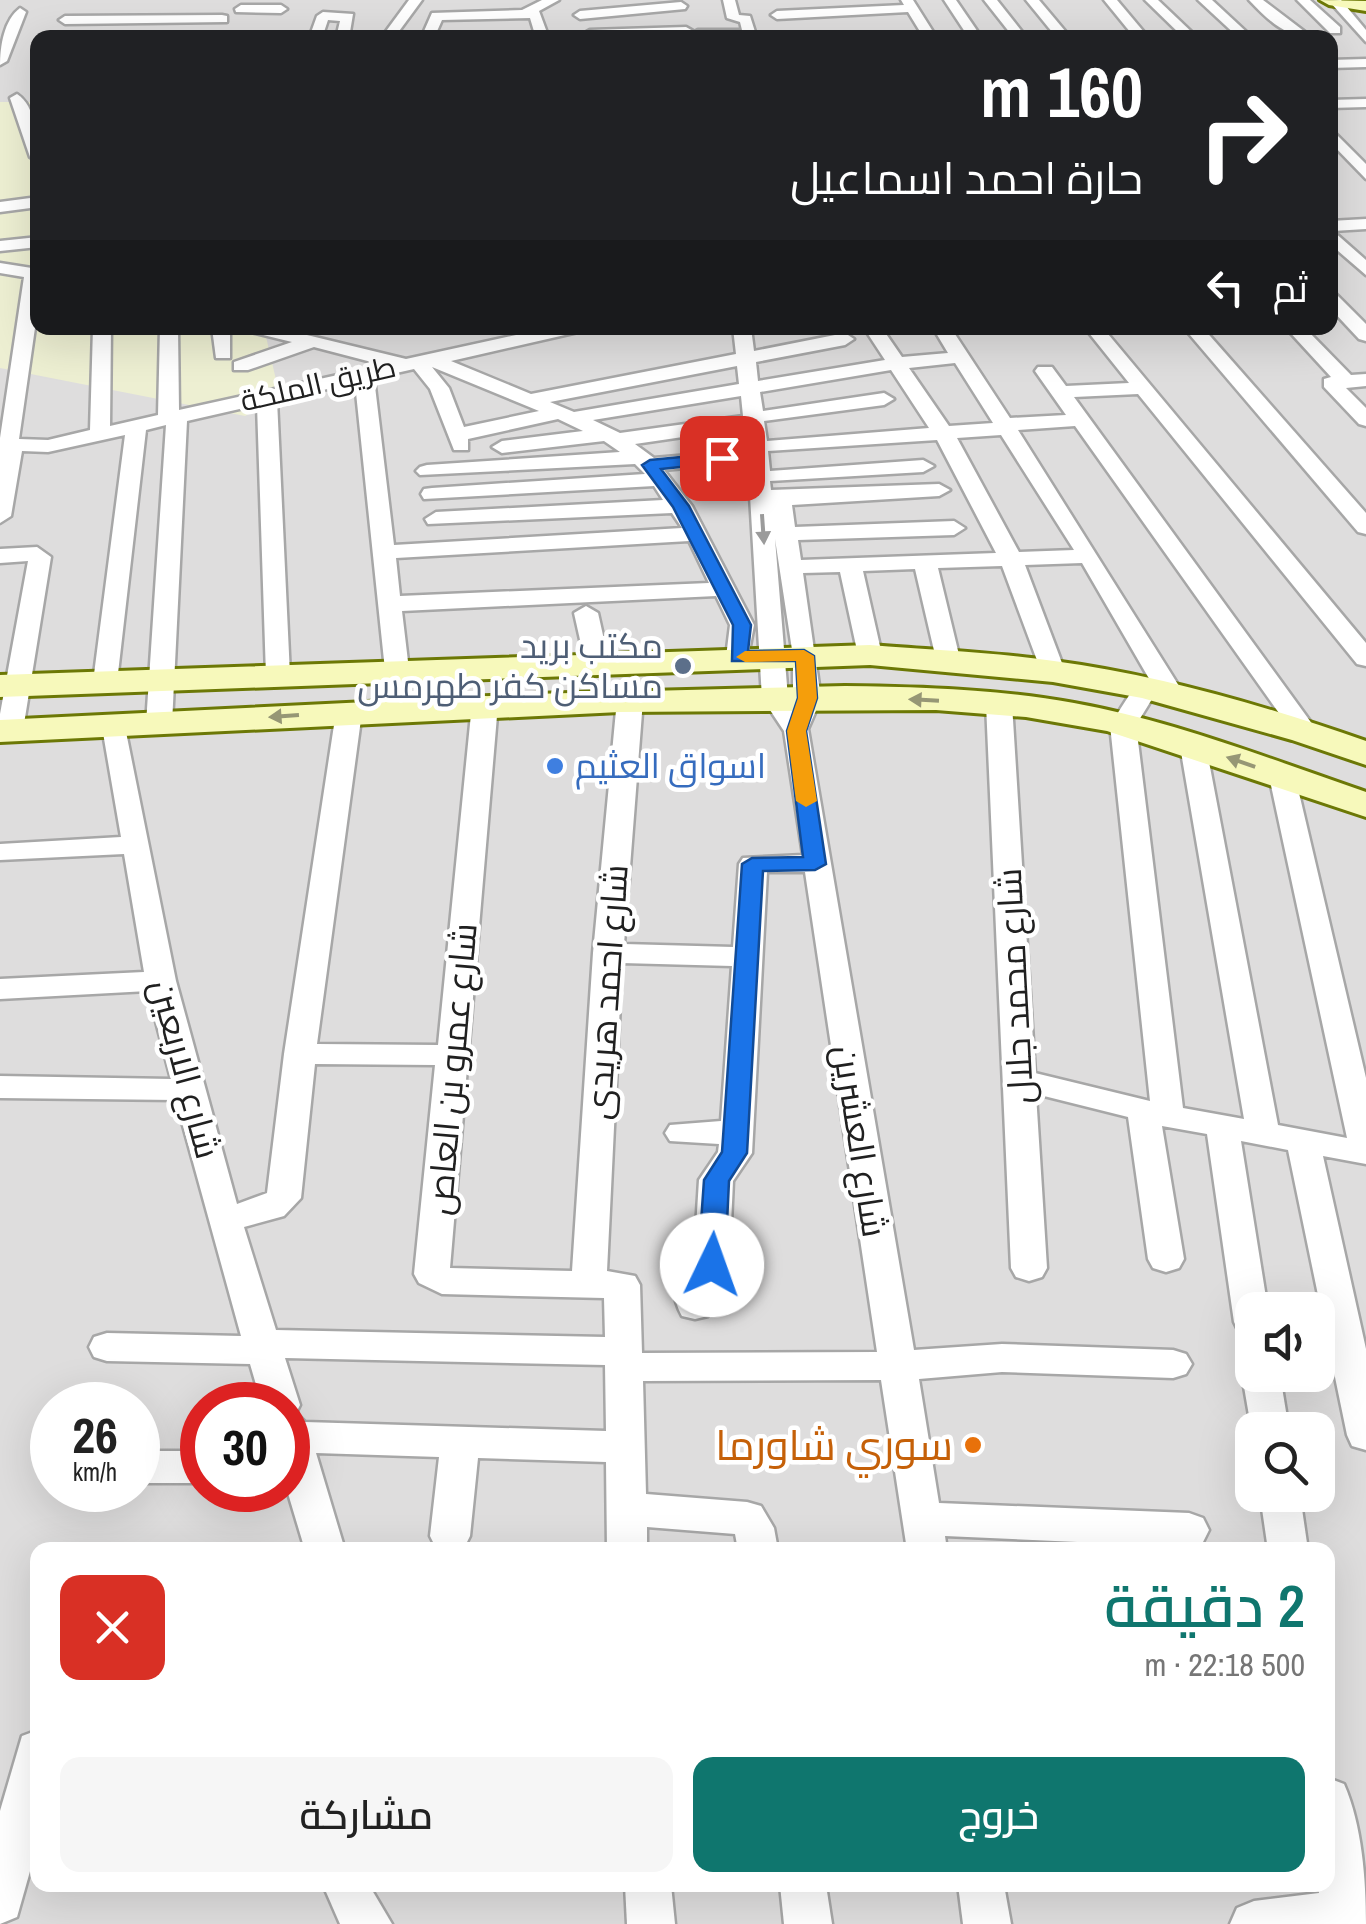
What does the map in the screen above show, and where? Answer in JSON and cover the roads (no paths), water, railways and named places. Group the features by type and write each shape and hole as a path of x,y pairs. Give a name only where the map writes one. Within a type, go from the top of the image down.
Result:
{"street":[{"path":"96,20 110,0"},
{"path":"131,27 146,0"},
{"path":"168,19 177,0"},
{"path":"193,26 210,0"},
{"path":"322,30 344,0"},
{"path":"390,30 416,0"},
{"path":"464,0 464,20"},
{"path":"500,17 513,0"},
{"path":"535,14 528,12 554,0"},
{"path":"586,27 578,8 593,0"},
{"path":"728,0 733,18 748,30"},
{"path":"770,0 779,20 850,4 883,9 910,4 923,30"},
{"path":"950,0 971,30"},
{"path":"990,0 1014,30"},
{"path":"1032,0 1058,30"},
{"path":"1110,0 1136,30"},
{"path":"1151,0 1183,30"},
{"path":"1204,0 1239,30"},
{"path":"1255,0 1291,30"},
{"path":"1303,0 1335,30"},
{"path":"1332,0 1366,6"},
{"path":"1332,0 1366,38"},
{"path":"850,4 853,24"},
{"path":"238,26 243,5 278,18"},
{"path":"883,9 892,23 919,30"},
{"path":"0,61 20,12"},
{"path":"429,30 434,17 439,16 464,20 535,14"},
{"path":"535,14 540,30"},
{"path":"307,16 348,17 344,30"},
{"path":"64,26 96,20 131,27 168,19 193,26"},
{"path":"64,26 193,26 222,19"},
{"path":"586,27 690,19 744,30"},
{"path":"586,27 690,19"},
{"path":"1338,63 1365,76"},
{"path":"1338,86 1365,76"},
{"path":"0,98 30,98"},
{"path":"18,98 30,133"},
{"path":"1338,104 1366,103"},
{"path":"1338,118 1366,116"},
{"path":"0,207 30,203"},
{"path":"1338,226 1366,224"},
{"path":"1338,236 1366,270"},
{"path":"0,246 30,243"},
{"path":"0,268 30,273"},
{"path":"0,516 6,439 30,302"},
{"path":"1338,306 1366,335"},
{"path":"100,433 102,335"},
{"path":"158,724 172,417 169,335"},
{"path":"223,335 224,354"},
{"path":"286,335 418,362 494,386 612,438 650,467 681,506 742,625 772,656"},
{"name":"طريق الملكة","path":"6,439 38,447 65,442 537,335"},
{"name":"شارع العشرين","path":"745,335 753,358"},
{"name":"شارع العشرين","path":"755,335 753,358 765,450 772,656 793,709 924,1534"},
{"path":"877,335 944,432 1011,559 1053,671"},
{"path":"947,335 1089,556 1158,691"},
{"path":"1100,335 1366,659"},
{"path":"1198,335 1366,527"},
{"path":"1302,335 1356,381"},
{"path":"457,434 531,401 845,339"},
{"path":"241,366 314,342"},
{"path":"457,434 894,364 961,357"},
{"path":"418,362 442,394 457,434"},
{"path":"1045,371 1305,732"},
{"path":"364,374 398,670"},
{"path":"1356,381 1331,383 1366,420"},
{"path":"442,394 494,386"},
{"path":"1060,392 1144,388"},
{"path":"267,396 278,675"},
{"path":"650,467 426,465 884,399"},
{"path":"432,494 765,450 1081,420"},
{"path":"105,682 136,426"},
{"name":"شارع العشرين","path":"765,450 777,476 790,566 772,656 793,709"},
{"path":"777,476 923,466"},
{"path":"780,499 940,490"},
{"path":"436,519 681,506"},
{"path":"785,534 954,528"},
{"path":"384,552 702,543"},
{"path":"446,568 702,543"},
{"path":"0,556 40,557 9,686 5,731 485,704 630,700 793,709 999,704 1123,725 1282,776 1365,808"},
{"path":"790,566 1089,556"},
{"path":"925,562 948,659"},
{"path":"850,564 870,655"},
{"path":"390,604 724,589"},
{"path":"586,614 597,662"},
{"path":"9,686 870,655 1053,671 1158,691 1362,746"},
{"path":"444,668 445,706"},
{"path":"1123,725 1158,691"},
{"name":"شارع احمد هريدى","path":"589,1283 608,953 630,700"},
{"name":"شارع عمرو بن العاص","path":"485,704 432,1274 442,1282 589,1283"},
{"name":"شارع محمد جلال","path":"999,704 1030,1268"},
{"path":"224,1220 272,1207 284,1198 300,1054 349,712"},
{"path":"1123,725 1166,1259"},
{"name":"شارع الاربعين","path":"115,727 161,981 224,1220 273,1382"},
{"path":"1192,746 1263,1135"},
{"path":"1021,1080 1222,1127 1366,1151 1282,776"},
{"path":"0,852 136,845"},
{"path":"695,1306 692,1278 712,1267 716,1180 734,1153 752,864 815,864"},
{"path":"608,953 748,957"},
{"path":"0,989 161,981"},
{"path":"300,1054 455,1055"},
{"path":"0,1087 192,1090"},
{"path":"1222,1127 1247,1292"},
{"path":"682,1133 736,1132"},
{"path":"1303,1142 1366,1435"},
{"path":"589,1283 622,1286 627,1542"},
{"path":"107,1347 263,1347 897,1366 1002,1358 1173,1364"},
{"path":"310,1440 625,1447"},
{"path":"450,1536 460,1442"},
{"name":"شارع الاربعين","path":"310,1504 322,1542"},
{"path":"626,1510 747,1518 757,1542"},
{"path":"1282,1512 1287,1542"},
{"path":"924,1534 1188,1530"},
{"path":"0,1900 30,1782"},
{"path":"1254,1924 1356,1912 1335,1827"},
{"path":"347,1892 368,1924"},
{"path":"649,1892 651,1924"},
{"path":"803,1892 808,1924"},
{"path":"982,1892 987,1924"}],"place":[{"name":"مكتب بريد مساكن كفر طهرمس","path":"683,666"},
{"name":"اسواق العثيم","path":"555,766"},
{"name":"سوري شاورما","path":"973,1445"}]}
